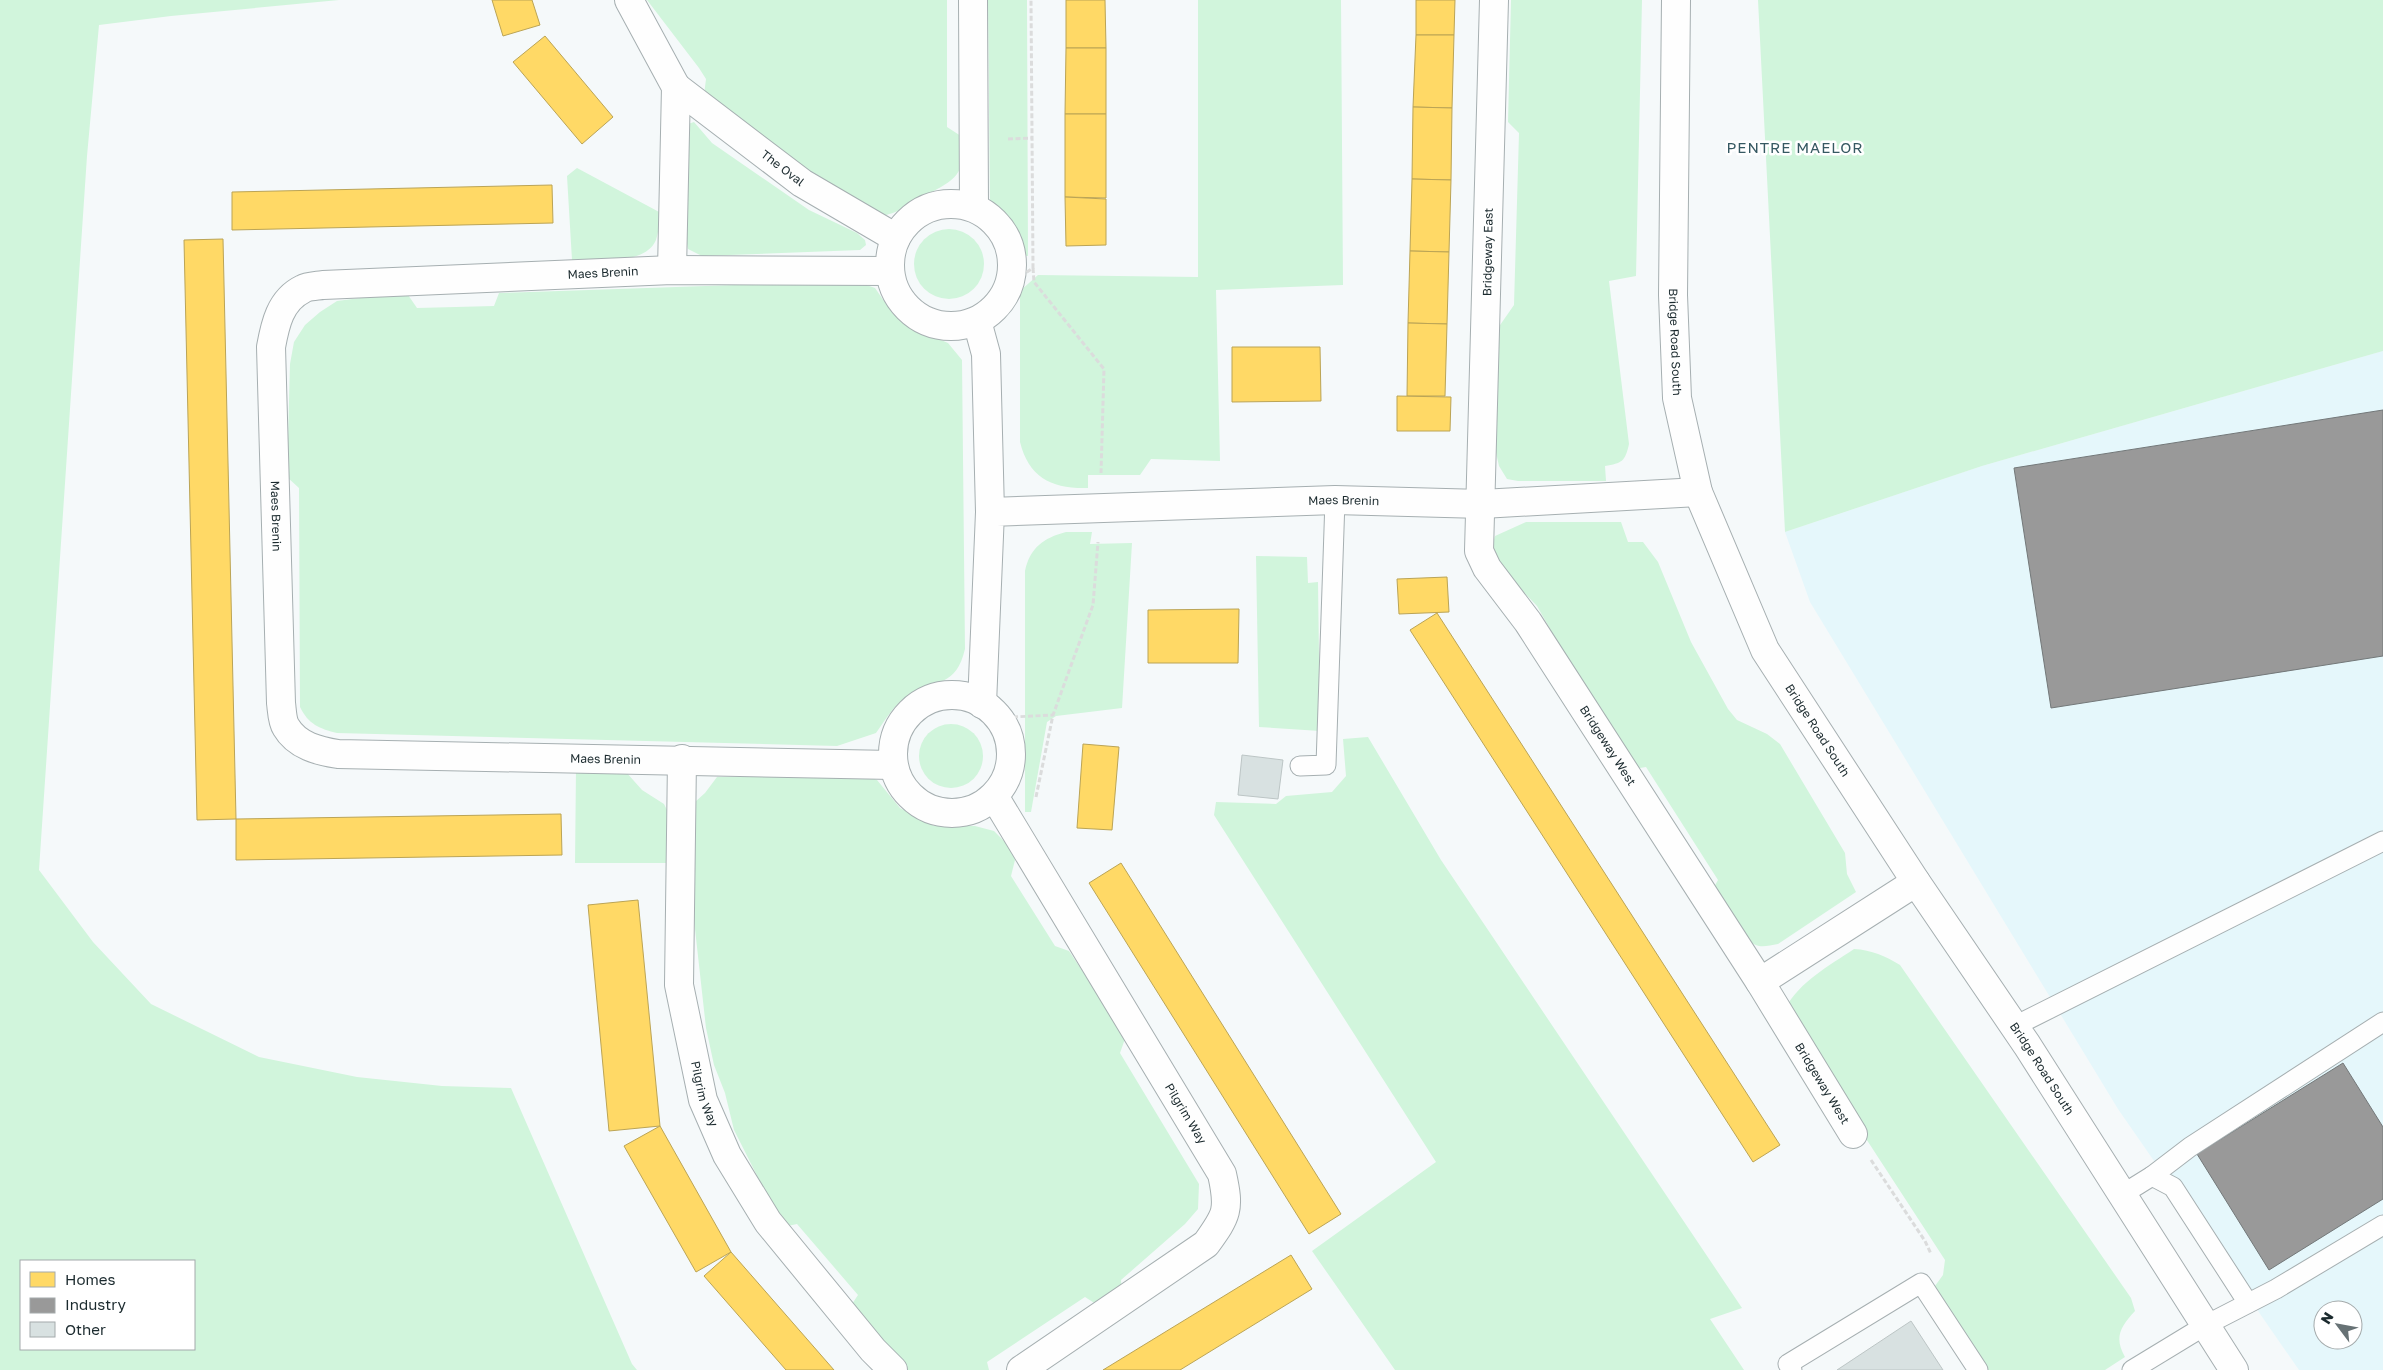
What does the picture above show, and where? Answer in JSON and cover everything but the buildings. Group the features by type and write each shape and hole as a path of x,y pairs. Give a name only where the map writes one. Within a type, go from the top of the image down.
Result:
{"street":[{"name":"The Oval","path":"629,0 676,87 802,183 896,238"},
{"path":"973,0 974,207"},
{"name":"Bridgeway East","path":"1482,504 1494,0"},
{"name":"Bridge Road South","path":"1676,0 1673,295 1677,398 1698,492 1765,650 1916,882 2015,1026 2234,1370"},
{"name":"The Oval","path":"672,270 676,87"},
{"path":"953,203 974,207 992,218 1005,235 1012,255 1012,277 1005,295 992,310 976,321 958,326 938,325 920,319 905,306 895,290 890,271 890,252 896,238 913,216 932,206 953,203"},
{"name":"Maes Brenin","path":"890,271 672,270 323,285 303,289 284,303 275,325 271,348 280,703 285,726 296,739 317,750 338,754 682,759 893,765"},
{"path":"976,321 986,354 990,512 991,711"},
{"name":"Maes Brenin","path":"990,512 1335,500 1482,504 1698,492"},
{"name":"Bridgeway West","path":"1482,504 1479,551 1486,568 1528,622 1760,982 1853,1134"},
{"path":"950,695 967,697 991,711 1006,732 1011,749 1010,766 1004,782 994,796 979,807 962,813 943,813 925,807 910,797 900,782 893,765 893,748 897,731 906,716 918,705 933,698 950,695"},
{"name":"Pilgrim Way","path":"682,759 679,985 703,1100 728,1154 768,1222 873,1350 893,1370"},
{"name":"Pilgrim Way","path":"994,796 1222,1174 1228,1199 1224,1219 1206,1244 1021,1370"},
{"path":"1760,982 1916,882"}],"lane":[{"path":"1300,766 1326,765 1335,500"},
{"path":"2015,1026 2383,841"},
{"path":"2123,1194 2383,1022"},
{"path":"2152,1176 2173,1187 2248,1303"},
{"path":"2132,1370 2206,1325 2276,1289 2383,1225"},
{"path":"1792,1370 1788,1364 1922,1283 1978,1370"}],"path":[{"path":"1019,837 1030,825 1053,715 1093,605 1101,508 1104,369 1034,282 1031,0"},
{"path":"1008,284 1033,268"},
{"path":"991,711 1053,715"},
{"path":"1853,1134 1925,1241 1934,1260 1935,1269 1929,1278 1922,1283"}],"shaded area":[{"path":"2383,351 2383,1370 2299,1370 2118,1109 1810,602 1785,532 1982,466"}],"green space":[{"path":"0,0 339,0 99,25 87,156 39,870 93,942 151,1004 259,1057 357,1077 442,1086 511,1088 632,1364 637,1370 0,1370"},
{"path":"647,0 947,0 947,127 964,138 964,152 959,170 955,177 941,187 899,210 883,216 805,175 704,95 706,79"},
{"path":"988,0 1027,0 1028,256 1021,255 1018,240 1012,227 990,206"},
{"path":"1198,0 1341,0 1343,285 1216,290 1220,461 1151,459 1140,475 1088,475 1088,488 1063,486 1044,479 1036,473 1029,465 1020,442 1020,291 1038,275 1198,277"},
{"path":"1511,0 1642,0 1636,276 1609,281 1629,444 1622,461 1605,466 1606,481 1518,481 1507,479 1499,466 1495,448 1498,328 1514,305 1519,133 1508,122"},
{"path":"1758,0 2383,0 2383,351 1982,466 1785,532"},
{"path":"694,122 712,143 809,210 857,233 865,240 866,245 860,250 702,256 688,249 686,238 688,124"},
{"path":"577,168 661,213 656,240 650,248 631,258 618,260 572,260 567,176"},
{"path":"942,229 956,229 969,234 979,244 984,257 984,271 979,284 969,294 956,299 942,299 929,294 919,284 914,271 914,257 919,244 929,234"},
{"path":"855,281 875,288 893,314 915,329 948,343 962,360 965,649 961,661 951,676 909,695 891,712 876,733 837,746 337,733 325,730 311,722 303,713 300,707 299,488 287,477 290,364 294,342 305,325 320,312 337,301 406,292 417,308 494,306 499,293"},
{"path":"1526,522 1621,522 1628,542 1643,542 1658,562 1691,642 1728,709 1737,720 1767,734 1780,744 1845,853 1847,874 1856,892 1778,944 1759,946 1752,943 1739,932 1709,896 1718,880 1646,767 1634,769 1587,694 1537,606 1508,576 1491,550 1495,536"},
{"path":"1066,532 1092,532 1090,544 1132,543 1122,708 1056,716 1047,722 1031,812 1025,812 1025,571 1030,556 1039,545 1051,537"},
{"path":"1256,556 1307,557 1308,583 1318,582 1320,731 1259,727"},
{"path":"951,724 969,729 974,733 978,738 983,756 978,774 974,779 969,783 951,788 933,783 928,779 924,774 919,756 924,738 928,733 933,729"},
{"path":"1368,737 1441,860 1742,1308 1710,1319 1744,1370 1395,1370 1312,1251 1436,1162 1214,815 1216,802 1276,804 1286,796 1332,792 1346,776 1343,739"},
{"path":"576,769 626,772 642,790 664,804 667,810 667,863 575,863"},
{"path":"865,775 877,780 900,808 934,826 975,826 994,831 1010,847 1015,860 1011,876 1055,946 1069,951 1126,1036 1120,1053 1199,1184 1198,1209 1185,1224 1121,1280 1122,1296 1102,1308 1085,1297 987,1362 989,1370 907,1370 882,1346 850,1307 858,1295 797,1224 783,1227 734,1130 725,1093 714,1065 706,1028 694,920 695,802 705,793 717,777"},
{"path":"1854,949 1878,954 1900,965 2131,1298 2135,1311 2122,1328 2119,1338 2125,1357 2105,1370 1984,1370 1932,1290 1943,1275 1945,1260 1790,1022 1785,1009 1791,999 1807,982"}],"district":[{"name":"PENTRE MAELOR","path":"1795,148"}]}
